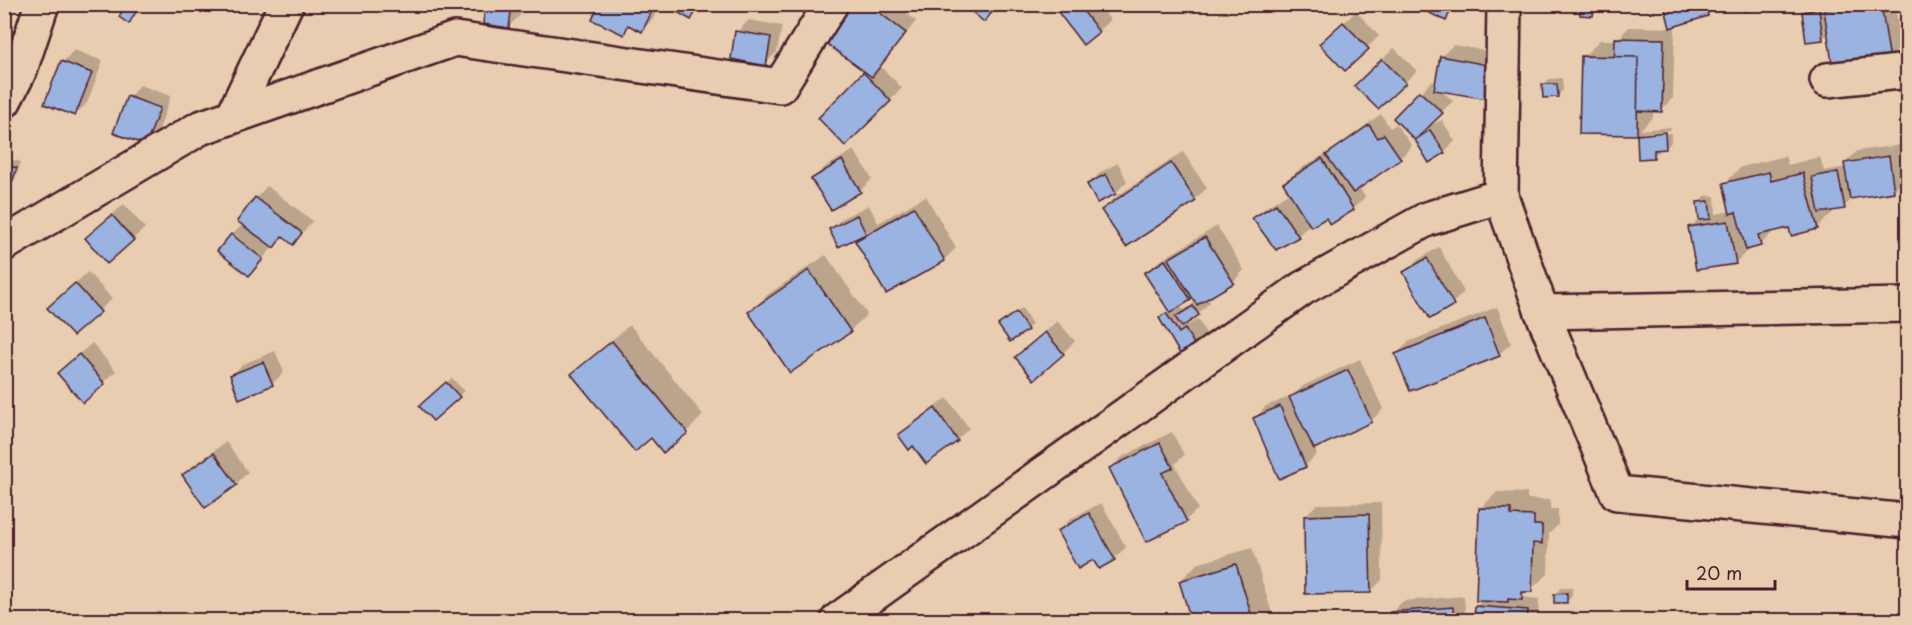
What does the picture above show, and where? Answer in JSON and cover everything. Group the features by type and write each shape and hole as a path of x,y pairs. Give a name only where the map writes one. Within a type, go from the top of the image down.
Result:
{"street":[{"path":"4,101 20,70 42,4"},
{"path":"233,116 286,4"},
{"path":"4,244 200,128 455,39 780,86 831,4"},
{"path":"1504,4 1501,196 1542,312 1617,493 1908,521"},
{"path":"1827,80 1908,71"},
{"path":"838,621 1304,288 1427,219 1501,196"},
{"path":"1542,312 1908,306"}],"building":[{"path":"485,4 512,4 509,28 483,24"},
{"path":"599,4 655,5 642,32 628,25 624,35 592,20"},
{"path":"681,4 700,4 691,20 677,12"},
{"path":"851,4 868,4 906,33 872,77 823,41"},
{"path":"963,4 999,4 984,22"},
{"path":"1052,4 1078,4 1099,32 1083,45"},
{"path":"1411,4 1453,4 1446,21"},
{"path":"1551,4 1626,5 1608,5 1608,10 1594,9 1593,16 1580,15 1580,8"},
{"path":"1664,4 1705,4 1708,16 1670,28"},
{"path":"1742,4 1791,4 1743,11"},
{"path":"1860,4 1881,4 1890,60 1833,69 1824,10"},
{"path":"125,5 136,11 129,24 119,17"},
{"path":"1819,9 1823,40 1806,42 1802,12"},
{"path":"1343,22 1369,49 1345,71 1319,44"},
{"path":"735,31 771,37 766,66 731,59"},
{"path":"1615,38 1664,39 1662,112 1613,110"},
{"path":"1440,56 1493,66 1487,99 1434,90"},
{"path":"1581,56 1638,57 1637,135 1579,134"},
{"path":"1382,59 1406,83 1378,109 1354,86"},
{"path":"61,61 92,73 75,116 44,104"},
{"path":"863,72 891,101 845,146 818,118"},
{"path":"1542,84 1557,84 1558,97 1543,98"},
{"path":"1419,91 1443,113 1415,140 1393,118"},
{"path":"127,96 160,108 146,145 113,133"},
{"path":"1903,108 1908,108 1908,144"},
{"path":"1369,125 1378,138 1384,134 1401,159 1353,193 1326,155"},
{"path":"1430,130 1445,153 1429,163 1415,140"},
{"path":"1665,132 1666,149 1654,150 1654,158 1638,159 1637,135"},
{"path":"1889,156 1894,192 1850,199 1844,163"},
{"path":"1322,158 1354,210 1330,225 1326,218 1311,227 1283,183"},
{"path":"842,160 861,192 831,210 811,179"},
{"path":"1171,163 1196,201 1126,247 1101,210"},
{"path":"4,164 17,168 9,190 4,188"},
{"path":"1769,172 1771,181 1803,173 1818,229 1791,236 1789,228 1758,235 1761,246 1746,250 1736,212 1730,214 1723,183"},
{"path":"1838,172 1845,209 1819,213 1812,177"},
{"path":"1106,174 1116,194 1097,203 1087,184"},
{"path":"255,197 302,233 293,245 282,236 274,248 237,221"},
{"path":"1709,201 1711,219 1699,220 1697,202"},
{"path":"1276,204 1299,237 1276,250 1252,218"},
{"path":"914,207 945,261 886,294 855,241"},
{"path":"112,215 134,240 107,264 85,238"},
{"path":"857,215 866,234 838,247 829,229"},
{"path":"1728,221 1736,264 1696,270 1688,227"},
{"path":"231,234 263,259 249,276 217,251"},
{"path":"1205,237 1234,283 1197,305 1168,259"},
{"path":"1427,258 1454,305 1430,319 1403,272"},
{"path":"1165,260 1191,300 1170,313 1144,273"},
{"path":"809,270 851,332 790,373 748,312"},
{"path":"75,283 101,312 73,336 47,308"},
{"path":"1193,306 1199,315 1182,327 1175,317"},
{"path":"1016,312 1028,330 1010,342 998,325"},
{"path":"1166,313 1179,333 1185,329 1198,350 1183,359 1159,318"},
{"path":"1485,318 1500,356 1410,391 1395,354"},
{"path":"1045,332 1064,354 1034,380 1015,357"},
{"path":"612,341 688,433 663,453 651,438 635,452 571,374"},
{"path":"79,354 105,384 83,403 57,373"},
{"path":"263,362 273,385 239,399 230,375"},
{"path":"1348,370 1372,422 1314,449 1289,397"},
{"path":"446,382 460,397 433,421 419,406"},
{"path":"1280,406 1306,467 1279,479 1253,418"},
{"path":"935,408 958,441 926,464 913,446 909,450 898,435"},
{"path":"1160,443 1173,468 1162,473 1187,522 1146,542 1109,468"},
{"path":"214,453 237,485 205,508 182,475"},
{"path":"1479,508 1511,509 1511,515 1534,516 1534,525 1542,525 1542,544 1533,543 1532,592 1522,592 1522,600 1476,601"},
{"path":"1089,513 1115,560 1099,569 1093,560 1078,569 1057,531"},
{"path":"1369,514 1371,593 1305,594 1304,516"},
{"path":"1236,564 1253,620 1191,620 1179,581"},
{"path":"1567,593 1567,603 1554,603 1554,594"},
{"path":"1475,606 1528,610 1527,620 1474,620"},
{"path":"1453,607 1454,620 1391,620 1390,612"}]}
